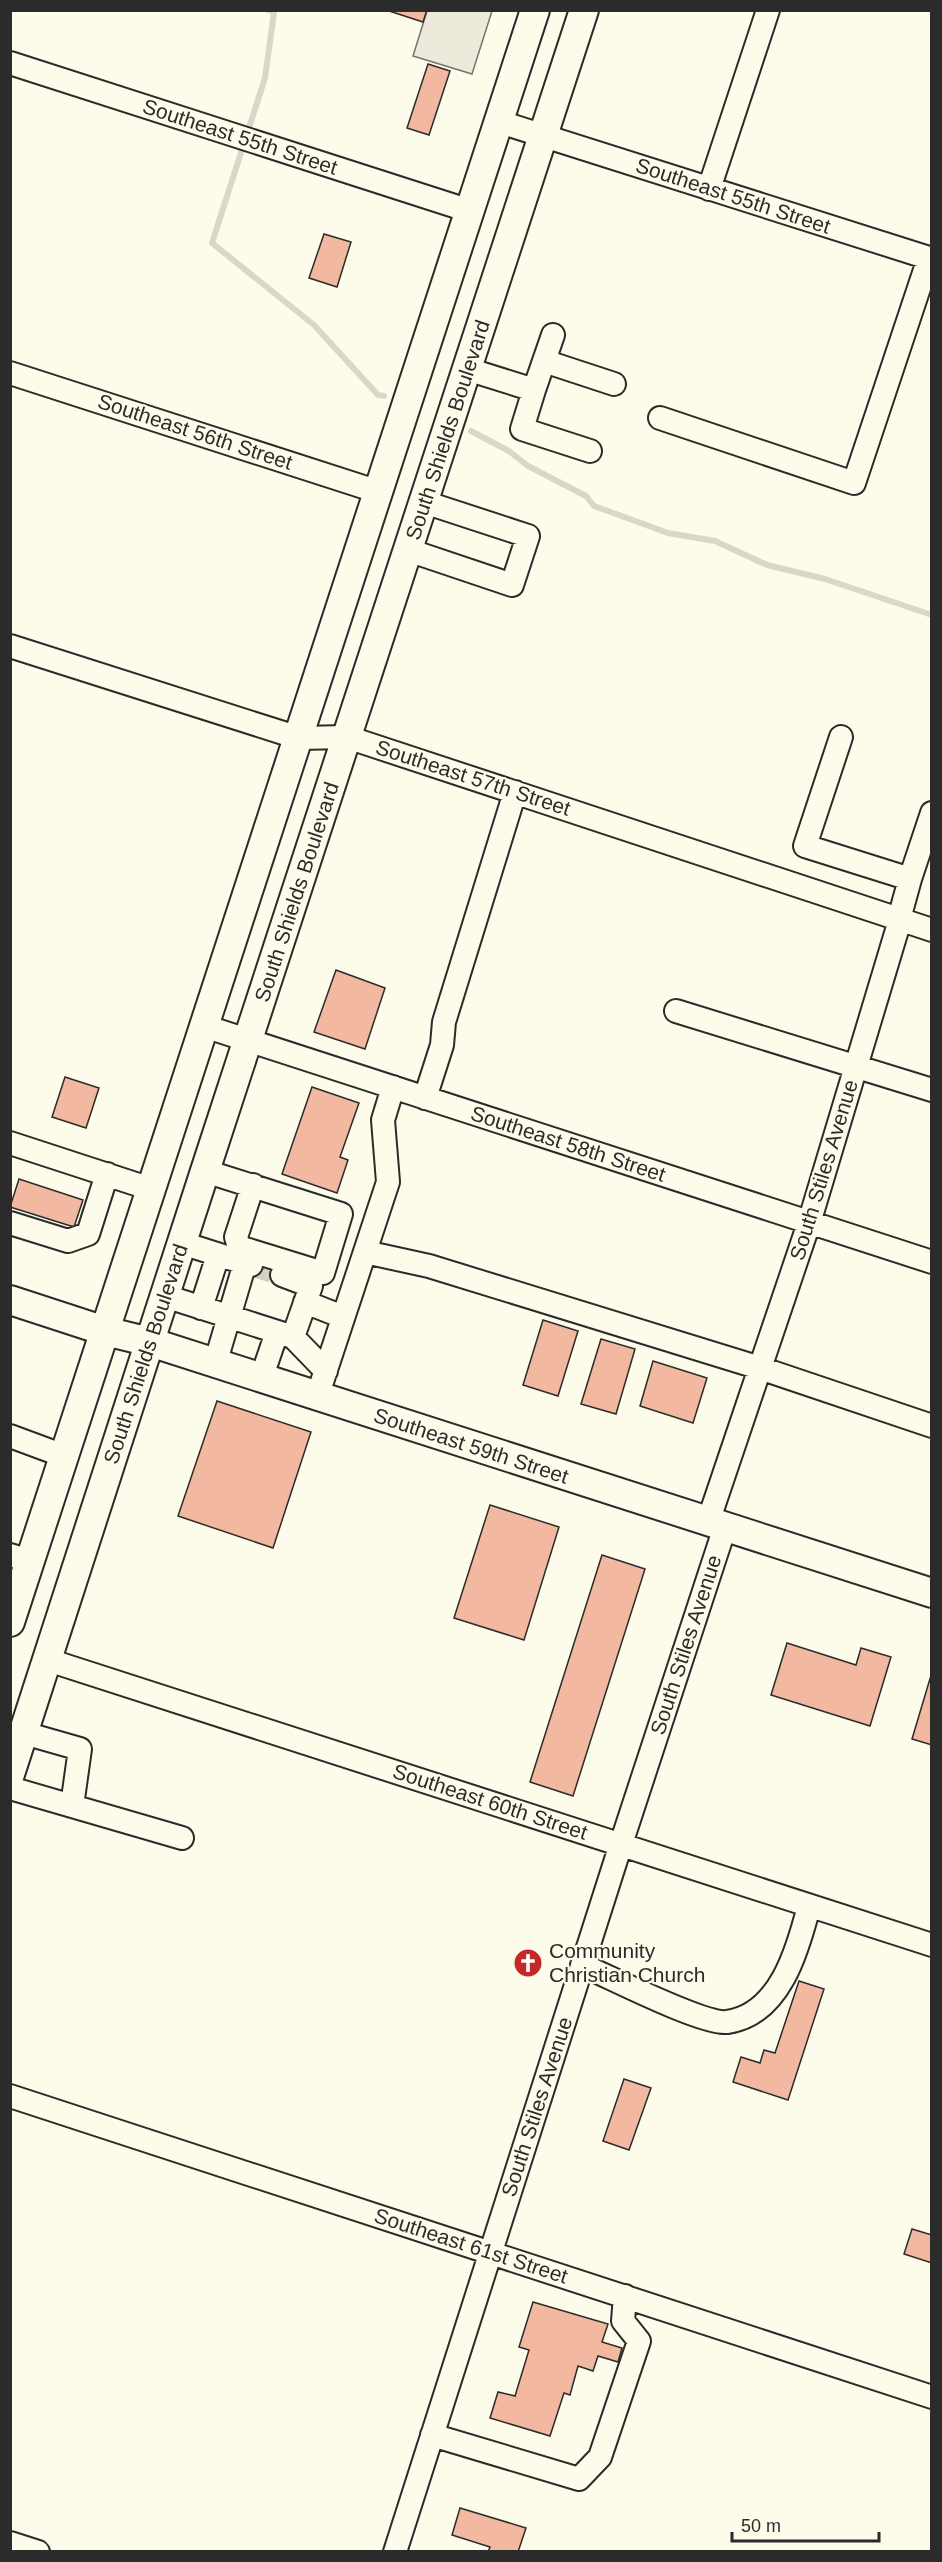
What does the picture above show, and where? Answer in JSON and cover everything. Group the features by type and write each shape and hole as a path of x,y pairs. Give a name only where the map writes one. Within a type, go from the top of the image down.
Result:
{"main road":[{"path":"10,1622 20,1558 64,1456 535,10"},
{"name":"South Shields Boulevard","path":"10,1774 584,10"},
{"name":"Southeast 59th Street","path":"10,1300 150,1342 261,1379 321,1384 716,1525 932,1593"}],"street":[{"path":"709,189 768,10"},
{"name":"Southeast 55th Street","path":"10,63 470,211"},
{"name":"Southeast 55th Street","path":"500,122 930,259"},
{"path":"660,418 854,483 930,259"},
{"path":"553,335 522,429 590,452"},
{"path":"544,361 614,384"},
{"path":"468,369 534,390"},
{"name":"Southeast 56th Street","path":"10,373 379,492"},
{"path":"408,550 512,585 528,536 424,502"},
{"name":"Southeast 57th Street","path":"10,646 299,738 347,737 932,930"},
{"path":"842,737 805,846 910,879"},
{"path":"425,1098 442,1045 444,1022 515,792"},
{"name":"South Stiles Avenue","path":"395,2552 621,1844 760,1368 809,1223 910,879 932,813"},
{"path":"804,887 816,850"},
{"path":"676,1011 932,1090"},
{"name":"Southeast 58th Street","path":"204,1026 932,1262"},
{"path":"321,1384 387,1182 383,1120 393,1087"},
{"path":"10,1143 151,1189"},
{"path":"205,1171 253,1185 341,1214 323,1273 239,1247 236,1237 253,1185"},
{"path":"10,1223 68,1241 88,1234 107,1174"},
{"path":"182,1243 248,1264 228,1317 215,1364"},
{"path":"365,1252 429,1266 760,1368 932,1426"},
{"path":"201,1308 218,1255"},
{"path":"261,1379 305,1302 311,1286 279,1274"},
{"path":"165,1296 285,1335 321,1384"},
{"path":"305,1302 343,1317"},
{"path":"10,1436 64,1456"},
{"name":"Southeast 60th Street","path":"48,1660 932,1945"},
{"path":"24,1733 80,1749 72,1806"},
{"path":"10,1788 182,1838"},
{"path":"582,1965 700,2018 725,2022 750,2016 767,2000 785,1977 801,1939 809,1906"},
{"name":"Southeast 61st Street","path":"10,2096 932,2397"},
{"path":"432,2435 579,2479 600,2457 639,2342 623,2321 625,2296"},
{"path":"10,2543 38,2552"}],"shaded area":[{"path":"427,11 492,11 472,74 413,56"}],"building":[{"path":"386,10 427,10 423,22"},
{"path":"428,64 450,71 429,135 407,128"},
{"path":"324,234 351,242 337,287 309,278"},
{"path":"336,970 385,988 365,1049 314,1032"},
{"path":"65,1077 99,1088 86,1128 52,1117"},
{"path":"312,1087 359,1103 340,1157 348,1160 337,1193 282,1174"},
{"path":"19,1179 83,1200 74,1227 10,1207"},
{"path":"543,1320 578,1331 558,1396 523,1385"},
{"path":"601,1339 635,1349 616,1414 581,1404"},
{"path":"653,1361 707,1378 693,1423 640,1406"},
{"path":"217,1401 311,1432 273,1548 178,1516"},
{"path":"490,1505 559,1527 524,1640 454,1618"},
{"path":"602,1555 645,1569 573,1796 530,1782"},
{"path":"787,1643 856,1665 861,1648 891,1657 870,1726 771,1695"},
{"path":"932,1672 932,1745 912,1739"},
{"path":"799,1981 824,1989 788,2100 733,2082 741,2057 760,2063 764,2050 775,2053"},
{"path":"624,2079 651,2088 629,2150 603,2141"},
{"path":"912,2229 932,2235 932,2263 904,2254"},
{"path":"533,2302 608,2324 602,2342 622,2348 618,2362 598,2356 593,2371 578,2366 570,2395 564,2393 550,2436 490,2418 498,2392 515,2396 529,2350 519,2347"},
{"path":"460,2508 526,2528 518,2552 488,2552 490,2547 452,2535"}],"waterway":[{"path":"268,10 274,12 265,78 212,243 314,325 378,395 384,396"},
{"path":"471,431 509,451 528,466 586,496 594,506 668,533 715,541 767,565 825,579 932,615"}],"tunnel":[{"path":"251,1265 279,1274"}],"place":[{"name":"Community Christian Church","path":"528,1963"}]}
